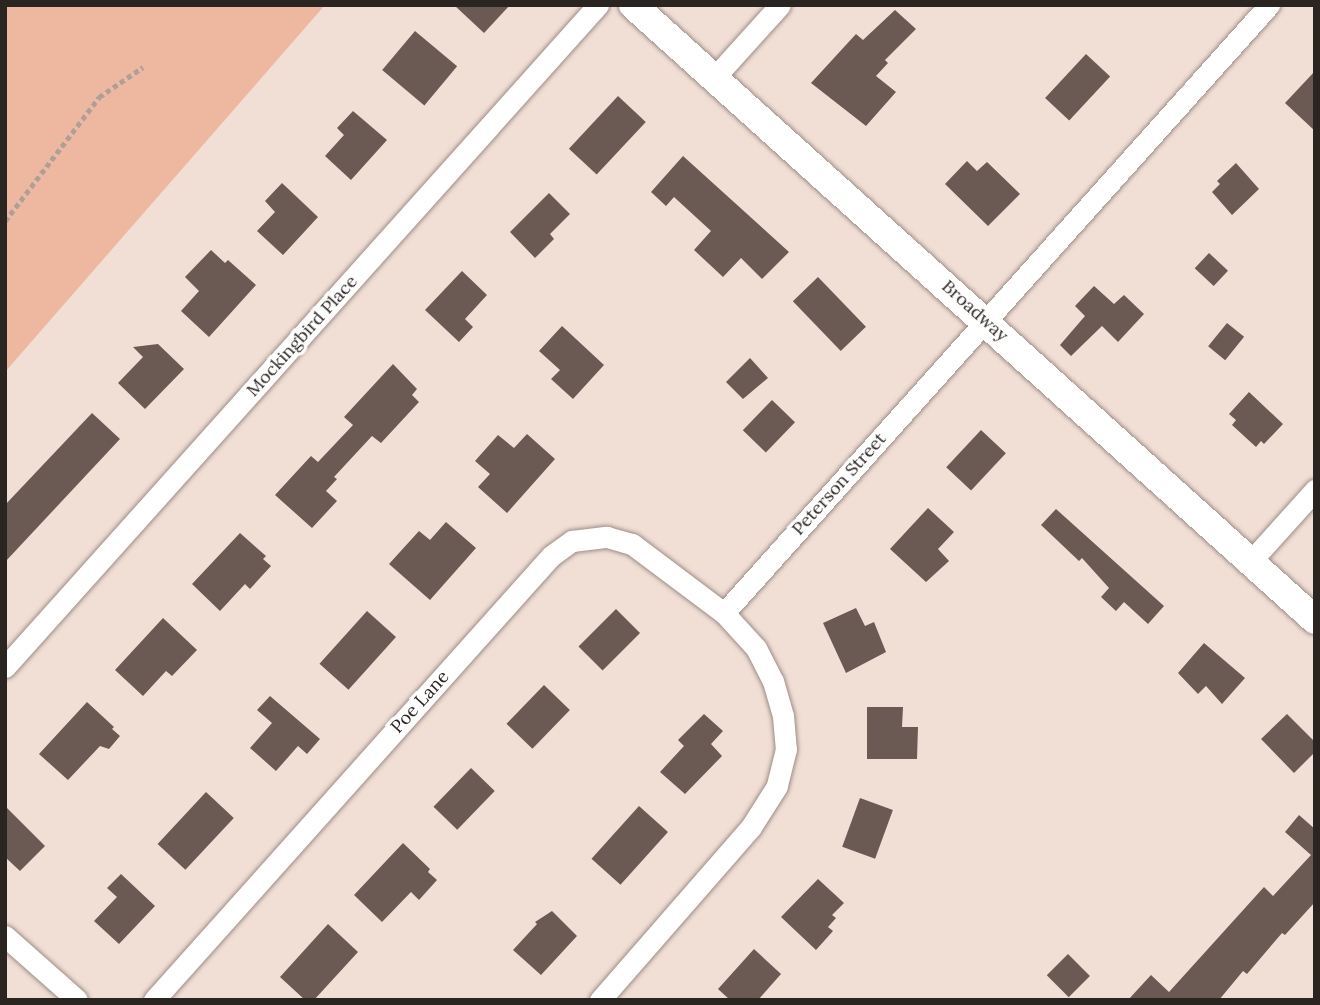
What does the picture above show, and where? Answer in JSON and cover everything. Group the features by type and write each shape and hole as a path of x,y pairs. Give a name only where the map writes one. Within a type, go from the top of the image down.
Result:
{"street":[{"name":"Mockingbird Place","path":"5,667 598,5"},
{"name":"Broadway","path":"633,5 1315,620"},
{"path":"714,78 780,5"},
{"name":"Peterson Street","path":"724,613 1269,5"},
{"path":"1251,561 1315,490"},
{"name":"Poe Lane","path":"154,1000 562,547 595,537 607,537 632,544 724,613"},
{"path":"600,1000 751,827 777,786 786,749 783,716 773,681 756,648 724,613"},
{"path":"5,936 77,1000"}],"path":[{"path":"5,221 44,174 99,97 143,66"}],"shaded area":[{"path":"5,5 325,5 5,372"}],"building":[{"path":"454,5 510,5 484,33"},
{"path":"895,10 916,29 885,60 888,63 876,76 896,92 866,126 811,83 856,34 863,40"},
{"path":"415,31 457,66 424,105 382,70"},
{"path":"1086,54 1110,77 1069,120 1045,98"},
{"path":"1315,71 1315,131 1285,103"},
{"path":"618,96 646,122 597,175 569,149"},
{"path":"353,111 387,140 351,180 325,156 344,135 337,128"},
{"path":"683,156 789,252 762,279 741,258 723,277 694,250 711,231 674,197 666,206 651,192"},
{"path":"967,161 977,171 987,162 1020,194 988,226 945,184"},
{"path":"1236,163 1259,189 1232,215 1212,192 1220,184 1217,181"},
{"path":"282,183 318,217 283,255 257,231 275,212 265,201"},
{"path":"549,193 570,214 550,234 554,239 535,258 510,232"},
{"path":"211,250 225,263 228,260 256,285 209,337 181,311 199,291 185,277"},
{"path":"1209,253 1228,271 1214,286 1195,268"},
{"path":"462,271 487,295 465,319 473,327 459,342 425,310"},
{"path":"818,277 866,327 841,351 793,301"},
{"path":"1094,286 1114,304 1124,295 1144,314 1118,342 1102,326 1071,356 1060,345 1085,316 1075,306"},
{"path":"1227,323 1244,337 1225,360 1208,346"},
{"path":"562,326 604,365 573,399 551,379 560,370 539,351"},
{"path":"158,344 184,369 145,409 118,383 143,357 133,347"},
{"path":"750,358 768,378 743,399 726,382"},
{"path":"393,364 417,389 412,395 419,402 381,443 372,436 334,477 337,479 326,491 337,501 312,528 275,495 311,456 318,462 353,425 344,417"},
{"path":"1249,392 1283,424 1264,444 1261,441 1256,447 1232,425 1236,420 1229,414"},
{"path":"772,400 795,422 766,452 743,430"},
{"path":"92,413 120,439 5,562 5,505"},
{"path":"981,430 1006,453 971,490 946,467"},
{"path":"527,434 555,459 507,513 478,487 490,474 475,461 498,435 514,448"},
{"path":"928,508 954,532 938,549 949,561 926,582 890,549"},
{"path":"1056,509 1164,606 1148,624 1124,602 1116,611 1101,597 1109,588 1082,558 1079,561 1041,525"},
{"path":"446,522 476,548 430,600 389,564 419,531 430,540"},
{"path":"240,533 266,556 263,559 271,566 250,589 245,584 220,611 192,584"},
{"path":"856,608 865,626 874,622 886,652 846,673 823,623"},
{"path":"616,609 640,633 603,671 579,646"},
{"path":"367,611 396,637 348,690 319,664"},
{"path":"163,618 197,650 172,676 166,671 143,696 115,670"},
{"path":"1204,643 1245,678 1222,704 1206,686 1198,694 1178,673"},
{"path":"544,685 570,710 532,749 506,724"},
{"path":"270,696 320,739 307,754 298,746 276,771 250,748 272,723 257,710"},
{"path":"87,702 120,736 109,749 100,746 68,780 39,754"},
{"path":"867,707 903,707 902,727 918,727 917,759 867,759"},
{"path":"704,714 723,731 711,744 722,756 685,794 660,772 684,746 678,740"},
{"path":"1287,714 1315,742 1315,752 1294,773 1261,739"},
{"path":"471,768 495,791 457,830 433,807"},
{"path":"206,792 234,818 185,870 158,844"},
{"path":"860,798 893,810 875,859 842,847"},
{"path":"5,806 45,846 20,871 5,857"},
{"path":"639,806 668,832 620,885 591,859"},
{"path":"1299,815 1315,829 1315,902 1285,935 1282,933 1247,974 1243,971 1219,1000 1128,1000 1151,975 1169,992 1264,887 1273,896 1311,855 1285,832"},
{"path":"403,843 430,869 428,872 437,880 419,900 411,892 382,922 354,895"},
{"path":"121,874 155,906 119,944 94,921 117,897 107,888"},
{"path":"818,879 844,903 832,915 836,918 828,927 833,931 816,950 781,917"},
{"path":"552,911 577,936 541,975 513,950 537,924 535,922"},
{"path":"328,924 358,952 314,1000 305,1000 280,977"},
{"path":"754,949 781,974 758,1000 730,1000 718,989"},
{"path":"1068,954 1090,976 1069,997 1047,975"}]}
